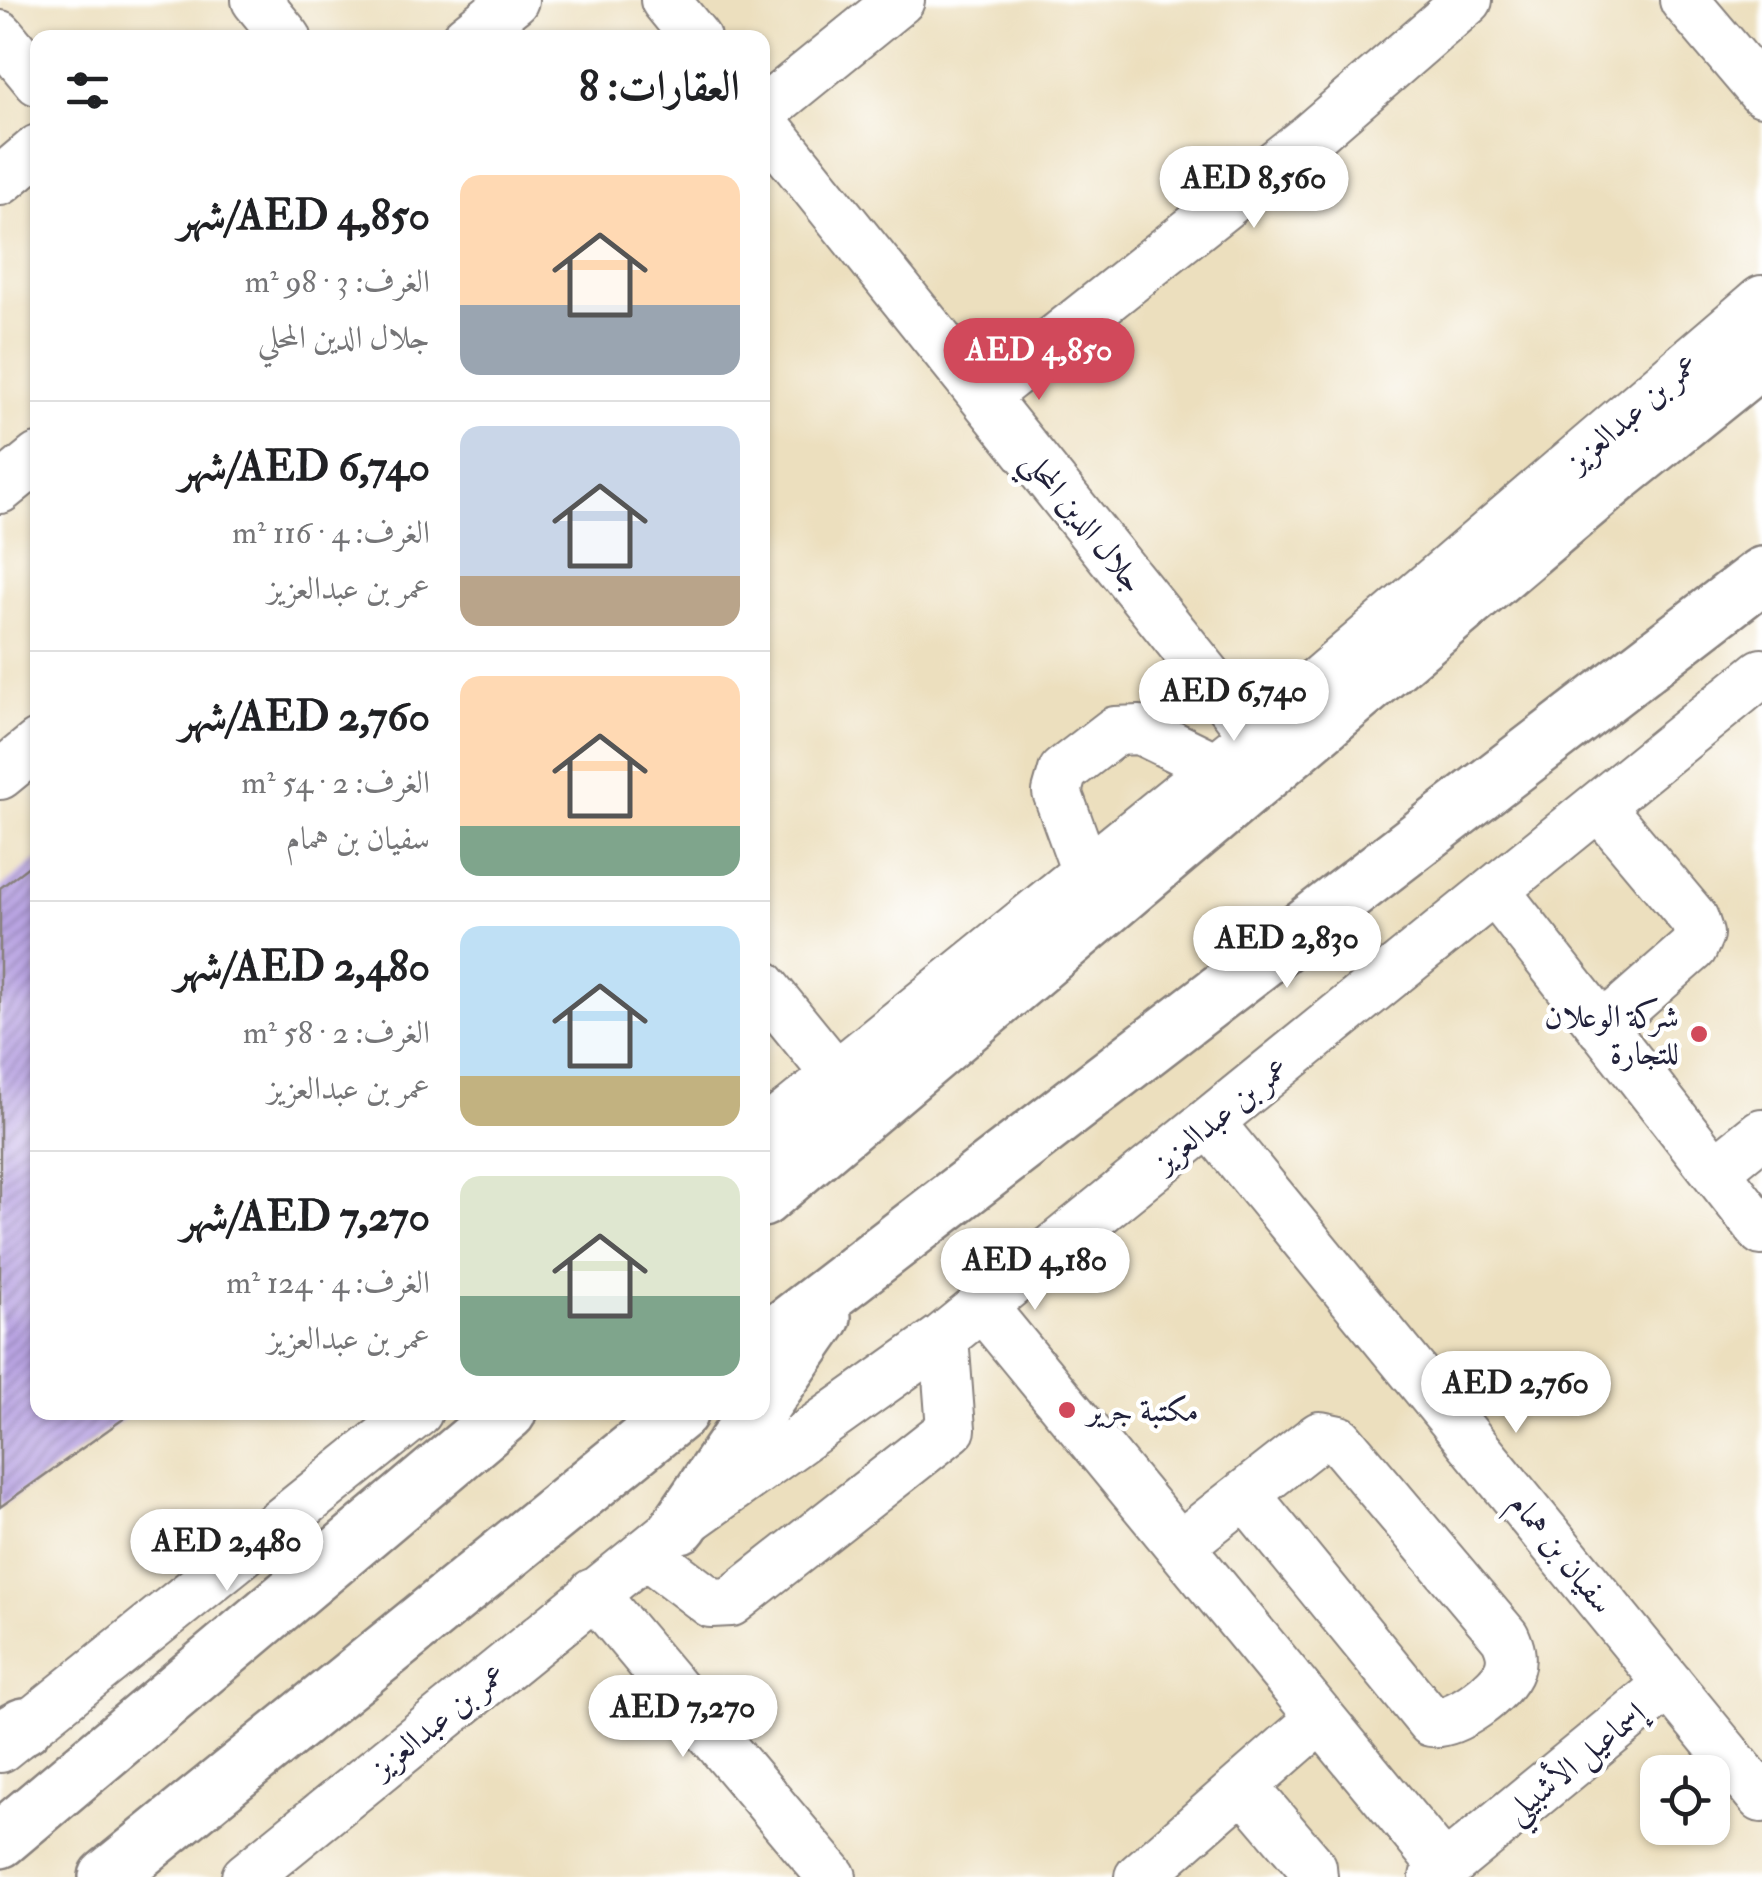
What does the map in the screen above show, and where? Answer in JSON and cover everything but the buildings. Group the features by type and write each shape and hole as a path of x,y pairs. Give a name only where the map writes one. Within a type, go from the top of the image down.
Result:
{"main road":[{"name":"عمر بن عبدالعزيز","path":"770,1192 1617,475 1762,358"},
{"path":"770,1340 1762,575"},
{"path":"770,1393 854,1272"},
{"path":"0,1840 499,1420"},
{"path":"107,1877 670,1420"},
{"path":"662,1539 751,1420"}],"street":[{"path":"256,0 280,30"},
{"path":"476,30 514,0"},
{"path":"666,0 690,30"},
{"path":"770,106 900,0"},
{"path":"984,396 1310,137 1468,0"},
{"path":"1684,0 1762,92"},
{"path":"0,35 30,71"},
{"name":"جلال الدين المحلي","path":"770,130 1256,735"},
{"path":"0,180 30,156"},
{"name":"عمر بن عبدالعزيز","path":"770,1129 1256,735 1762,300"},
{"path":"0,489 30,465"},
{"name":"عمر بن عبدالعزيز","path":"246,1877 662,1539 982,1306 1762,673"},
{"path":"1086,872 1057,792 1063,771 1115,731 1140,730 1216,767"},
{"path":"0,775 30,751"},
{"path":"1600,807 1694,920 1699,934 1693,948 1602,1028"},
{"path":"1496,892 1762,1231"},
{"path":"770,994 836,1075"},
{"name":"سفيان بن همام","path":"1210,1122 1762,1798"},
{"path":"1715,1171 1762,1133"},
{"path":"982,1306 1321,1718 1440,1873"},
{"path":"662,1539 712,1603 732,1602 951,1429 944,1336"},
{"path":"8,1737 408,1420"},
{"path":"1179,1546 1245,1494 1320,1436 1339,1440 1505,1637 1512,1654 1504,1680 1452,1720 1431,1722 1245,1494"},
{"path":"593,1593 832,1877"},
{"name":"إسماعيل الأشبيلي","path":"1440,1873 1669,1684"},
{"path":"1139,1877 1321,1718"},
{"path":"1243,1786 1312,1867 1312,1877"}],"place":[{"name":"شركة الوعلان للتجارة","path":"1699,1034"},
{"name":"مكتبة جرير","path":"1067,1410"}]}
